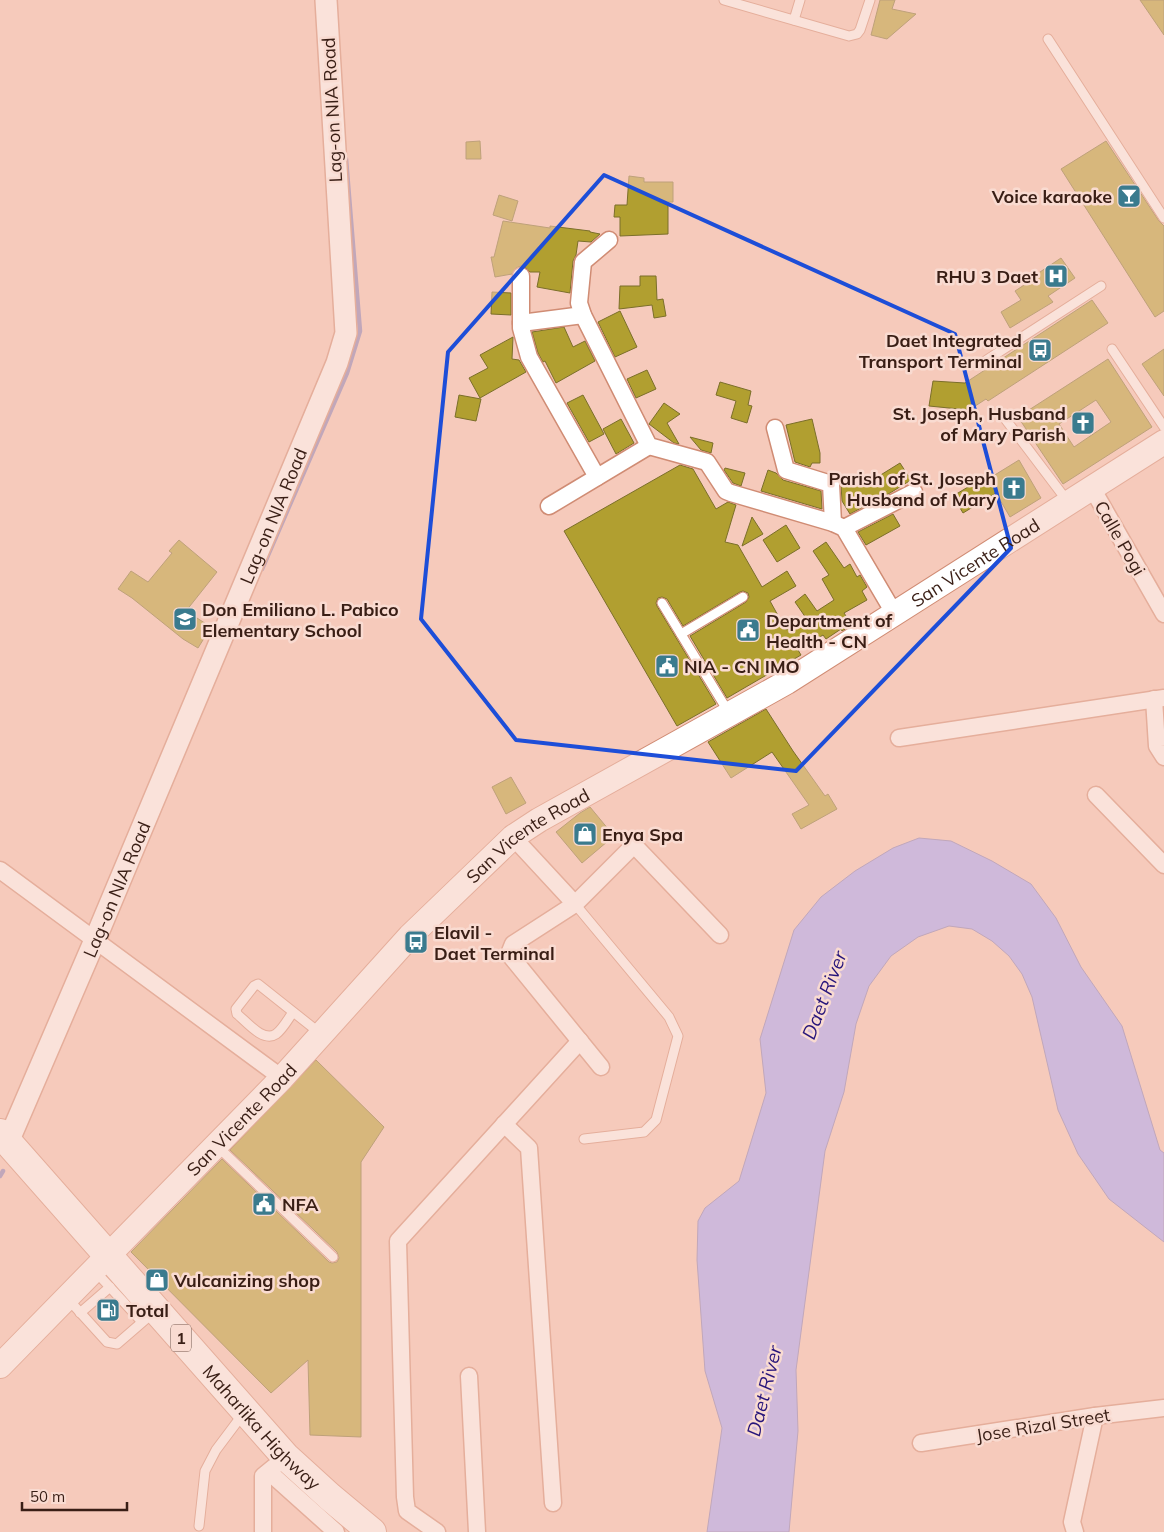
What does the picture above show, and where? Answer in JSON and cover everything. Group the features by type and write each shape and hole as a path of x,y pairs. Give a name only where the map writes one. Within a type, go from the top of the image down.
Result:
{"highway":[{"name":"Maharlika Highway","path":"3,1145 100,1262 149,1316 245,1412 277,1464 330,1497 372,1532"}],"main road":[{"name":"San Vicente Road","path":"0,1366 73,1305 100,1262 282,1078 410,936 513,837 539,820 786,682 1164,442"}],"street":[{"name":"Lag-on NIA Road","path":"3,1145 95,940 337,363 346,333 326,0"},
{"path":"609,240 583,262 579,304 649,446"},
{"path":"521,276 521,323 528,357 597,477"},
{"path":"521,323 583,315"},
{"path":"775,428 786,470 831,484 838,526 894,613"},
{"path":"549,506 649,446 707,462 726,491 838,526 914,492"},
{"name":"Calle Pogi","path":"1092,488 1164,614"},
{"path":"899,738 1159,699 1157,746 1164,757"},
{"path":"1096,795 1164,865"},
{"path":"513,837 575,904"},
{"path":"601,1067 509,954 513,944 575,904 634,846 720,935"},
{"path":"0,870 282,1078"},
{"path":"438,1532 418,1520 408,1511 405,1497 398,1242 580,1041"},
{"path":"504,1124 529,1148 553,1503"},
{"path":"469,1376 477,1532"},
{"name":"Jose Rizal Street","path":"921,1443 1095,1416 1164,1408"},
{"path":"1075,1532 1072,1522 1095,1416"},
{"path":"262,1532 262,1476 277,1464 336,1532"}],"lane":[{"path":"725,0 757,5 794,20 849,36 857,34 860,30 870,0"},
{"path":"794,20 800,0"},
{"path":"1048,39 1164,218"},
{"path":"982,363 1100,286"},
{"path":"1112,349 1164,427"},
{"path":"1003,416 1068,502"},
{"path":"681,634 743,597"},
{"path":"662,603 730,714"},
{"path":"575,904 669,1017 678,1036 656,1120 644,1132 584,1139"},
{"path":"293,1012 277,1033 271,1036 262,1035 237,1014 236,1009 237,1005 258,984 293,1012 321,1035"},
{"path":"216,1145 332,1256"},
{"path":"100,1262 110,1287 149,1316 117,1344 108,1342 73,1305 110,1287"},
{"path":"199,1526 205,1471 216,1450 245,1412"}],"highlighted area":[{"path":"604,175 955,334 1011,548 796,771 516,740 421,619 448,352"}],"water":[{"name":"Daet River","path":"919,838 951,841 992,861 1031,884 1056,918 1081,967 1122,1026 1160,1150 1164,1153 1164,1242 1109,1199 1078,1154 1058,1110 1032,997 1022,974 1009,956 992,941 972,929 949,926 918,937 891,956 869,986 856,1024 844,1092 825,1151 796,1370 798,1431 789,1532 707,1532 722,1428 705,1371 697,1260 698,1221 705,1208 739,1181 766,1093 760,1039 794,930 821,897 855,871 893,848"}],"building":[{"path":"880,0 895,0 892,9 916,14 887,39 871,35"},
{"path":"1140,0 1164,0 1164,35"},
{"path":"480,141 481,159 466,159 466,142"},
{"path":"1106,141 1164,226 1164,311 1155,317 1061,169"},
{"path":"629,176 644,178 644,182 673,182 673,202 668,202 668,234 620,236 620,217 614,217 615,205 627,205"},
{"path":"499,195 518,201 512,221 493,215"},
{"path":"503,221 550,228 550,226 590,231 600,234 591,242 578,241 573,261 570,293 537,287 540,272 530,272 521,266 516,268 512,274 495,277 491,257 494,257"},
{"path":"1061,258 1075,278 1048,296 1053,302 1010,328 1001,312 1021,300 1015,291"},
{"path":"640,276 656,276 657,300 663,299 666,316 654,318 652,305 619,309 620,286 640,286"},
{"path":"492,292 511,293 511,315 491,314"},
{"name":"Daet Integrated Transport Terminal","path":"1092,300 1108,323 988,401 986,399 969,410 929,406 933,381 965,383"},
{"path":"620,311 637,347 615,357 598,322"},
{"path":"564,327 573,347 585,341 595,361 556,383 545,361 543,362 538,353 532,332"},
{"path":"513,337 512,359 519,360 526,372 480,398 469,378 488,368 480,355"},
{"path":"1164,349 1164,396 1142,364"},
{"path":"1108,359 1152,427 1063,484 1018,417","holes":["1096,400 1111,422 1074,447 1059,424"]},
{"path":"647,370 656,389 636,398 627,379"},
{"path":"720,382 751,391 748,405 752,406 747,423 731,418 736,401 716,395"},
{"path":"459,395 481,399 476,421 455,417"},
{"path":"583,395 604,434 589,442 567,403"},
{"path":"664,403 680,414 667,423 679,444 674,443 649,424"},
{"path":"621,419 634,443 616,454 603,429"},
{"path":"812,419 820,453 820,463 812,463 810,467 795,462 786,425"},
{"path":"690,437 713,443 711,453 701,450"},
{"name":"Parish of St. Joseph Husband of Mary","path":"1019,460 1041,498 1010,517 996,493 963,513 953,496 983,478 985,481"},
{"path":"900,463 911,480 850,514 842,501 841,485 851,478 856,486 877,475 879,476"},
{"path":"680,465 693,469 716,509 728,502 736,505 725,542 738,545 762,587 787,571 796,586 770,601 786,630 806,618 795,602 805,594 817,611 834,600 822,579 829,575 813,551 826,542 844,568 850,564 857,577 860,575 867,587 862,591 867,600 844,613 852,625 842,631 841,629 826,639 823,635 798,650 801,655 727,698 690,636 746,602 749,597 748,593 740,592 683,626 667,599 658,598 657,606 716,704 677,726 564,531"},
{"path":"725,468 745,473 741,486 733,483 724,470"},
{"path":"768,470 776,473 783,480 821,491 822,509 761,491"},
{"path":"893,514 900,526 866,545 858,532"},
{"path":"752,517 763,534 742,546"},
{"path":"786,525 800,548 777,562 763,540"},
{"path":"179,540 217,572 186,611 211,627 198,648 183,639 118,589 131,571 148,582 172,553 169,551"},
{"path":"766,709 793,751 825,796 828,794 837,809 801,829 792,814 809,805 772,752 731,778 708,742"},
{"path":"511,777 526,803 506,814 492,787"},
{"name":"Enya Spa","path":"590,807 614,836 582,863 556,832"},
{"name":"NFA","path":"316,1060 384,1127 361,1162 361,1437 310,1435 308,1360 271,1393 131,1252 222,1159 329,1262 337,1262 339,1258 337,1252 230,1150"}],"waterway":[{"path":"262,569 347,373 360,331 346,159"},
{"path":"0,1176 3,1171"}],"place":[{"name":"Voice karaoke","path":"1129,196"},
{"name":"RHU 3 Daet","path":"1056,276"},
{"name":"Daet Integrated Transport Terminal","path":"1040,350"},
{"name":"St. Joseph, Husband of Mary Parish","path":"1083,423"},
{"name":"Parish of St. Joseph Husband of Mary","path":"1014,488"},
{"name":"Don Emiliano L. Pabico Elementary School","path":"185,619"},
{"name":"Department of Health - CN","path":"748,630"},
{"name":"NIA - CN IMO","path":"667,666"},
{"name":"Enya Spa","path":"585,834"},
{"name":"Elavil - Daet Terminal","path":"416,942"},
{"name":"NFA","path":"264,1204"},
{"name":"Vulcanizing shop","path":"157,1280"},
{"name":"Total","path":"108,1310"}]}
